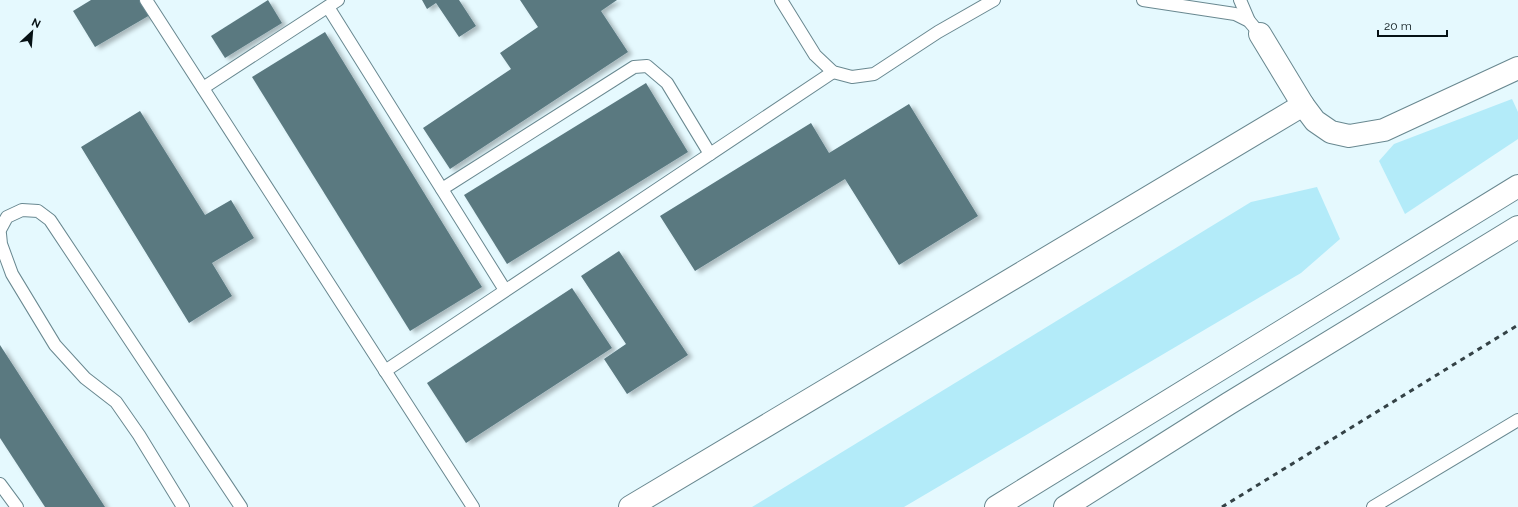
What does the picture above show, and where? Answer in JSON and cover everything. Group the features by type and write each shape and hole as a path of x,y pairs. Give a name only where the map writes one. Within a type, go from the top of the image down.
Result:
{"main road":[{"path":"1255,28 1303,105 1315,121 1331,132 1350,136 1384,130 1518,68"},
{"path":"630,507 1303,105"},
{"path":"996,507 1518,186"},
{"path":"1065,507 1228,404 1518,227"}],"lane":[{"path":"146,0 473,507"},
{"path":"203,88 338,0"},
{"path":"781,0 815,55 834,72 852,77 874,74 938,32 994,0"},
{"path":"1143,0 1235,14 1255,28"},
{"path":"1240,0 1255,28"},
{"path":"328,7 505,290"},
{"path":"442,189 634,67 647,66 667,83 710,154"},
{"path":"385,371 834,72"},
{"path":"0,230 7,217 22,210 38,212 50,220 241,507"},
{"path":"0,234 1,244 12,274 55,345 85,378 116,402 139,435 183,507"},
{"path":"1373,507 1518,420"},
{"path":"0,484 17,507"}],"shaded area":[{"path":"1512,99 1518,112 1518,139 1405,214 1379,161 1394,144"},
{"path":"1317,187 1340,239 1301,273 904,507 752,507 1251,202"}],"building":[{"path":"91,0 141,0 150,15 95,47 73,11"},
{"path":"268,0 282,23 225,58 211,36"},
{"path":"422,0 459,0 476,26 459,37 436,3 427,9"},
{"path":"520,0 617,0 601,11 628,52 450,169 423,128 511,69 500,53 538,27"},
{"path":"325,32 482,287 410,331 252,77"},
{"path":"646,83 688,152 507,264 464,195"},
{"path":"909,104 978,216 899,265 845,179 695,271 660,216 811,123 829,153"},
{"path":"140,111 205,215 231,200 254,238 212,263 232,296 189,323 81,147"},
{"path":"619,251 688,355 627,394 604,359 626,344 581,276"},
{"path":"572,288 612,348 466,443 427,383"},
{"path":"0,345 105,507 45,507 0,438"}],"railway":[{"path":"1222,507 1518,325"}]}
